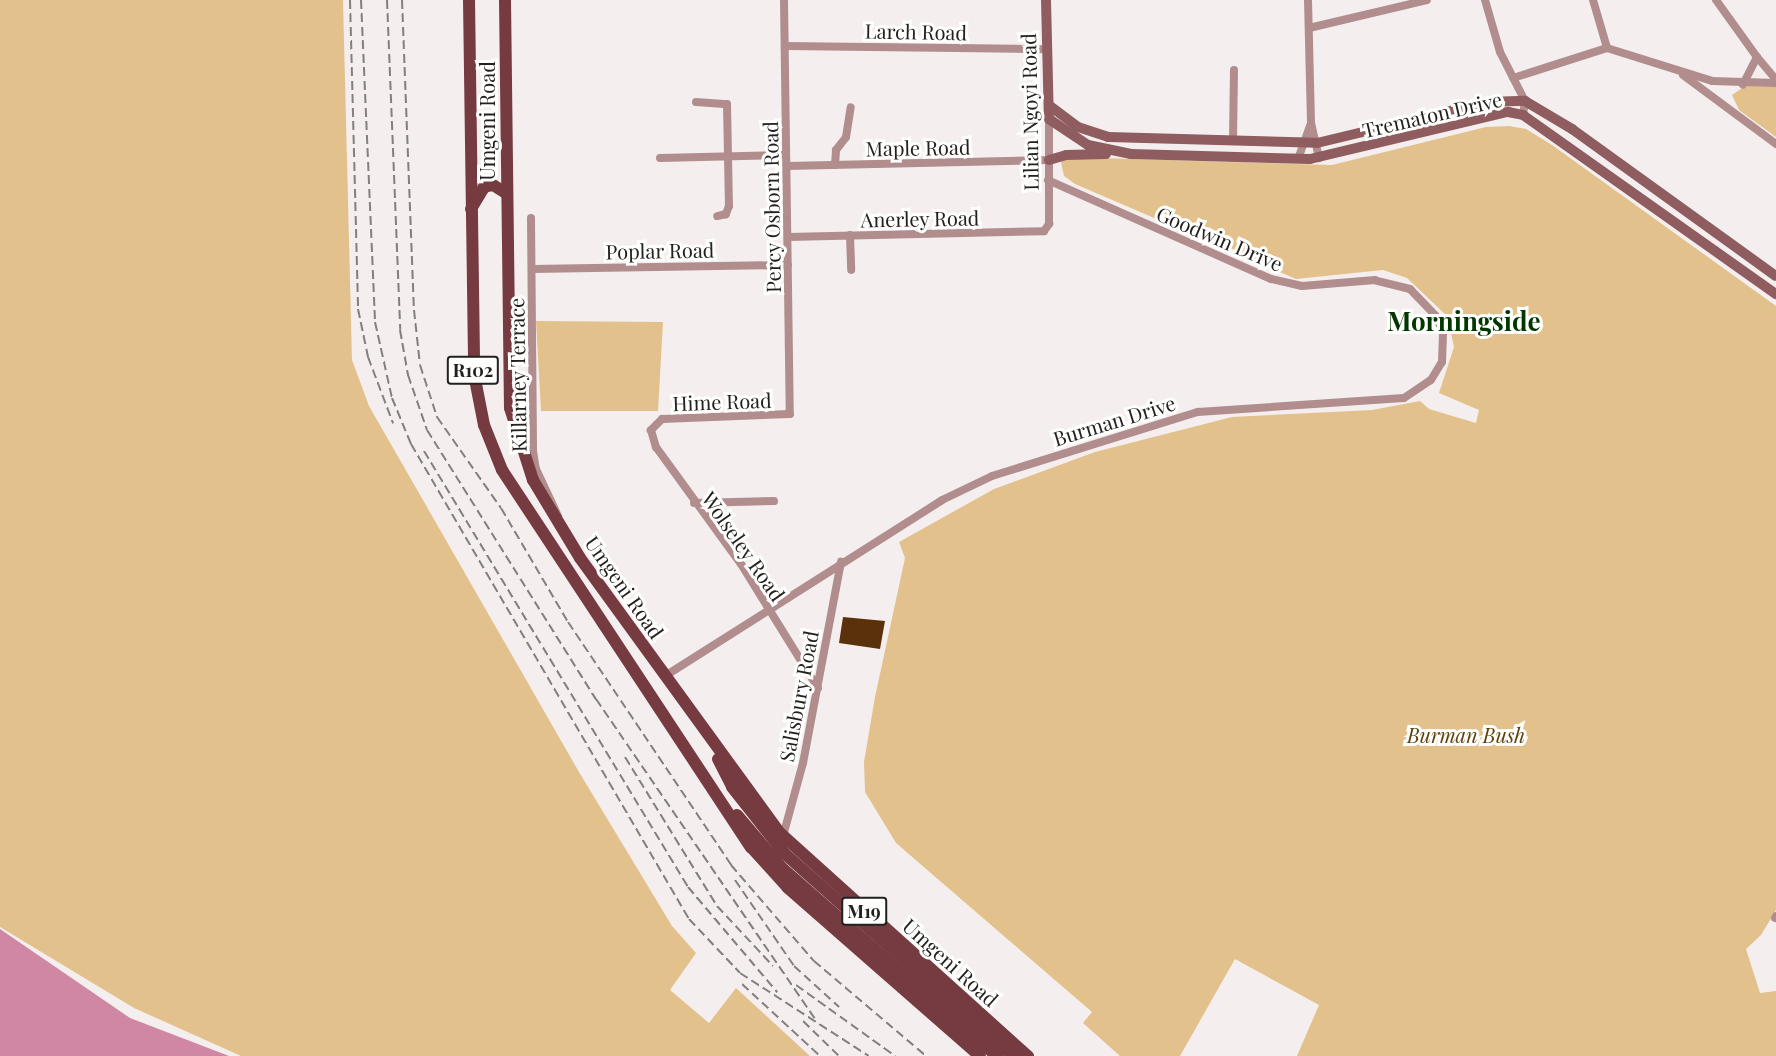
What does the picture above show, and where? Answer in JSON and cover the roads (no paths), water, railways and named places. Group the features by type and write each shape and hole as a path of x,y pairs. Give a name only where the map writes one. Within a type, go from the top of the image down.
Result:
{"main road":[{"name":"Umgeni Road","path":"469,0 470,210 474,374 491,443 518,498 706,777 740,832 788,888 980,1056"},
{"name":"Umgeni Road","path":"505,0 510,408 522,454 559,526 716,750 783,836 1028,1056"},
{"path":"470,210 484,187 506,193"},
{"path":"716,750 725,776 784,853 971,1027 997,1056"},
{"path":"706,777 782,868 971,1027 1013,1056"}],"street":[{"name":"Percy Osborn Road","path":"784,0 790,414"},
{"name":"Lilian Ngoyi Road","path":"1046,0 1050,106 1049,224"},
{"path":"1308,0 1311,123 1319,158"},
{"path":"1309,28 1427,0"},
{"path":"1485,0 1516,88 1525,100 1523,115"},
{"path":"1593,0 1607,48"},
{"path":"1716,0 1776,82"},
{"name":"Larch Road","path":"785,46 1047,50"},
{"path":"1513,78 1607,48 1680,74 1743,85 1776,82"},
{"path":"1743,85 1757,57"},
{"path":"1233,141 1234,70"},
{"path":"1680,74 1776,144"},
{"path":"1509,112 1510,99 1516,88"},
{"name":"Trematon Drive","path":"1050,106 1089,132 1121,138 1317,143 1510,99 1525,100 1596,147 1776,276"},
{"path":"696,102 727,104 729,206 726,213 717,216"},
{"path":"835,165 836,150 846,137 851,107"},
{"name":"Trematon Drive","path":"1049,119 1088,145 1125,153 1298,159 1319,158 1509,112 1523,115 1776,294"},
{"path":"1412,121 1417,134"},
{"path":"1298,159 1311,123"},
{"path":"1121,138 1113,145 1125,153"},
{"path":"1200,141 1200,156"},
{"path":"1588,159 1596,147"},
{"path":"1049,160 1066,155 1125,153"},
{"path":"660,158 786,155"},
{"name":"Maple Road","path":"788,166 1049,160"},
{"name":"Goodwin Drive","path":"1048,180 1280,282 1313,286 1376,280 1410,289 1429,305 1443,333 1442,362 1420,390"},
{"path":"1660,211 1669,200"},
{"name":"Killarney Terrace","path":"531,219 534,461 554,501 559,526"},
{"name":"Anerley Road","path":"788,237 1041,232 1049,224"},
{"path":"850,236 852,270"},
{"path":"1712,249 1722,237"},
{"name":"Poplar Road","path":"532,269 788,265"},
{"name":"Burman Drive","path":"665,676 767,608 942,500 992,476 1174,418 1243,406 1404,398 1420,390"},
{"name":"Hime Road","path":"655,422 790,414"},
{"name":"Wolseley Road","path":"655,422 651,430 656,447 741,564 818,688"},
{"path":"694,502 774,501"},
{"name":"Salisbury Road","path":"783,836 818,688 841,562"}],"railway":[{"path":"350,0 358,309 368,357 393,423"},
{"path":"361,0 375,322 392,398 411,444 689,919 740,973 869,1056"},
{"path":"387,0 400,330 408,375 427,430 596,699 815,1019"},
{"path":"402,0 414,310 420,365 437,417 501,508 568,622 731,865 814,961 926,1056"},
{"path":"424,451 688,887 777,992"},
{"path":"625,757 717,906 773,966"},
{"path":"735,880 794,966 839,1007"},
{"path":"742,984 820,1056"},
{"path":"796,985 895,1056"},
{"path":"803,1021 839,1056"}],"district":[{"name":"Morningside","path":"1464,321"}],"park label":[{"name":"Burman Bush","path":"1466,734"}]}
